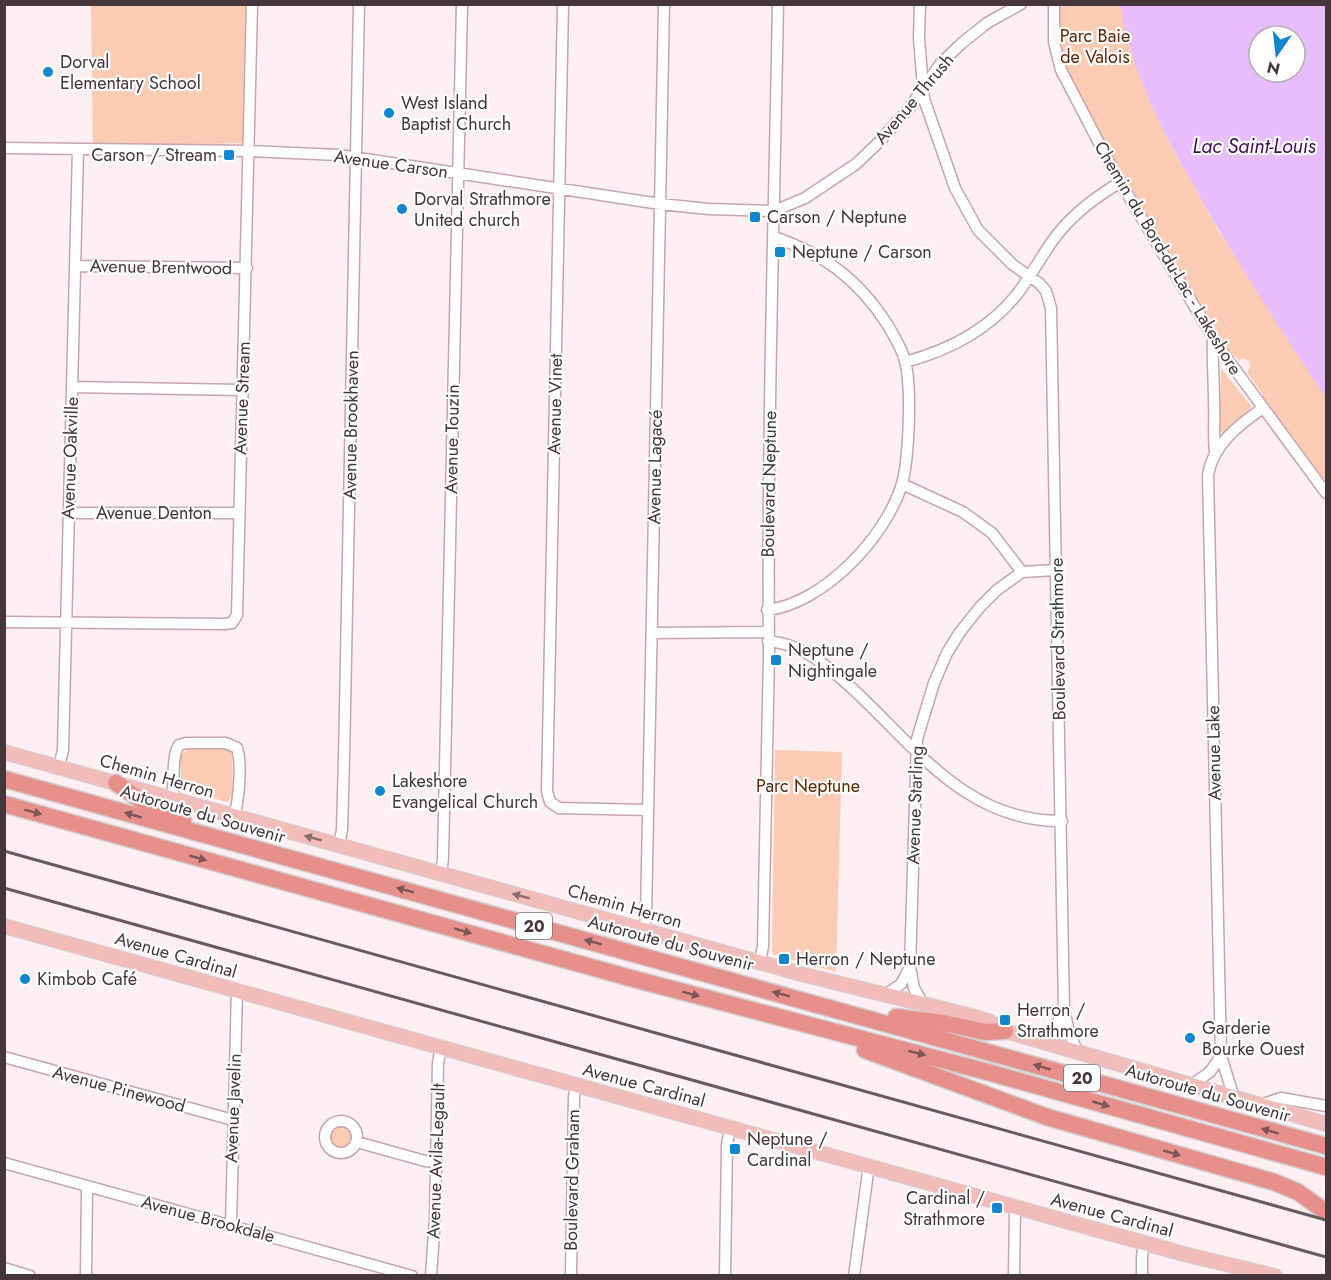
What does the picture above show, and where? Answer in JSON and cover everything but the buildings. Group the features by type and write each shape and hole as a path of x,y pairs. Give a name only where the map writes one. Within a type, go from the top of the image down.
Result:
{"highway":[{"name":"Autoroute du Souvenir","path":"4,779 1326,1146"},
{"path":"116,783 143,802 230,842"},
{"name":"20","path":"4,804 799,1024 984,1071 1326,1167"},
{"path":"837,1010 943,1023 985,1032 1005,1032"},
{"path":"799,1024 1026,1110 1257,1177 1298,1192 1326,1212"}],"main road":[{"name":"Chemin Herron","path":"4,752 760,962 988,1021 1005,1032 1326,1124"},
{"name":"Avenue Cardinal","path":"4,926 1144,1243 1272,1275"}],"street":[{"name":"Avenue Stream","path":"65,624 232,623 237,615 252,4"},
{"name":"Avenue Brookhaven","path":"339,845 342,830 344,758 359,4"},
{"name":"Avenue Touzin","path":"441,874 462,4"},
{"name":"Avenue Vinet","path":"563,4 546,791 550,802 559,808 648,810"},
{"name":"Avenue Lagacé","path":"644,930 664,4"},
{"name":"Boulevard Neptune","path":"760,962 763,946 770,393 778,4"},
{"name":"Boulevard Strathmore","path":"920,4 924,99 962,204 978,230 991,244 1013,265 1043,287 1051,308 1064,1010 1069,1032 1078,1053"},
{"name":"Avenue Thrush","path":"774,211 805,198 856,164 901,118 941,63 975,32 1022,4"},
{"name":"Chemin du Bord-du-Lac - Lakeshore","path":"1054,4 1054,42 1060,70 1074,99 1213,338 1326,493"},
{"name":"Avenue Carson","path":"4,148 250,151 339,155 660,204 774,211"},
{"name":"Avenue Oakville","path":"59,767 63,750 78,149"},
{"path":"905,362 949,347 971,336 1009,303 1052,241 1069,221 1094,200 1121,183"},
{"path":"767,610 780,608 797,601 825,586 851,564 867,546 886,517 902,484 908,441 909,402 905,362 894,336 872,300 834,266 803,247 774,237"},
{"name":"Avenue Brentwood","path":"75,266 247,268"},
{"name":"Avenue Lake","path":"1213,338 1212,433 1215,452 1208,474 1208,499 1221,1056 1234,1098"},
{"path":"72,387 242,390"},
{"path":"1215,452 1226,439 1263,408"},
{"path":"902,484 963,512 983,526 992,533 1022,572 1056,570"},
{"name":"Avenue Denton","path":"68,513 239,513"},
{"name":"Avenue Starling","path":"923,1004 914,988 910,967 917,734 947,653 980,607 1004,584 1022,572"},
{"path":"4,622 65,624"},
{"path":"652,633 768,636 792,646 818,658 854,690 916,752 947,779 978,801 1021,817 1062,821"},
{"path":"172,799 175,754 179,745 186,743 230,744 237,748 239,757 238,801 234,816"},
{"path":"885,995 901,984 910,967"},
{"name":"Avenue Javelin","path":"231,1225 237,991"},
{"path":"1035,1040 1056,1027 1064,1010"},
{"name":"Avenue Avila-Legault","path":"431,1275 435,1218 438,1063 441,1047"},
{"path":"1190,1086 1210,1072 1221,1056"},
{"name":"Avenue Pinewood","path":"4,1057 232,1120"},
{"name":"Boulevard Graham","path":"571,1275 576,1085"},
{"path":"1259,1106 1281,1098 1326,1106"},
{"path":"725,1275 727,1145 730,1127"},
{"path":"357,1142 436,1162"},
{"name":"Avenue Brookdale","path":"4,1163 412,1275"},
{"path":"854,1275 869,1166"},
{"path":"86,1275 87,1187"},
{"path":"1014,1275 1015,1207"},
{"path":"1142,1275 1144,1243"},
{"path":"4,1268 30,1275"}],"green space":[{"path":"91,5 250,5 244,143 93,147"},
{"name":"Parc Baie de Valois","path":"1060,5 1120,5 1129,44 1148,97 1173,149 1221,235 1326,398 1326,482 1262,396 1247,372 1250,367 1249,361 1243,358 1239,361 1233,354 1231,355 1116,164 1071,81 1062,56"},
{"path":"1221,368 1251,406 1249,411 1223,433 1220,431"},
{"path":"188,748 226,748 232,753 233,794 228,802 187,792 181,787 181,755"},
{"name":"Parc Neptune","path":"775,750 842,752 836,972 789,959 789,956 774,955 772,952"},
{"path":"341,1126 349,1129 352,1137 349,1145 341,1148 333,1145 330,1137 333,1129"}],"water":[{"name":"Lac Saint-Louis","path":"1120,5 1326,5 1326,398 1239,264 1179,160 1148,96 1131,51"}],"railway":[{"path":"4,851 1326,1220"},
{"path":"4,888 1326,1257"}],"place":[{"name":"Dorval Elementary School","path":"48,72"},
{"name":"West Island Baptist Church","path":"389,113"},
{"name":"Carson / Stream","path":"229,155"},
{"name":"Dorval Strathmore United church","path":"402,209"},
{"name":"Carson / Neptune","path":"755,217"},
{"name":"Neptune / Carson","path":"780,252"},
{"name":"Neptune / Nightingale","path":"776,660"},
{"name":"Lakeshore Evangelical Church","path":"380,791"},
{"name":"Herron / Neptune","path":"784,959"},
{"name":"Kimbob Café","path":"25,979"},
{"name":"Herron / Strathmore","path":"1005,1020"},
{"name":"Garderie Bourke Ouest","path":"1190,1038"},
{"name":"Neptune / Cardinal","path":"735,1149"},
{"name":"Cardinal / Strathmore","path":"997,1208"}]}
